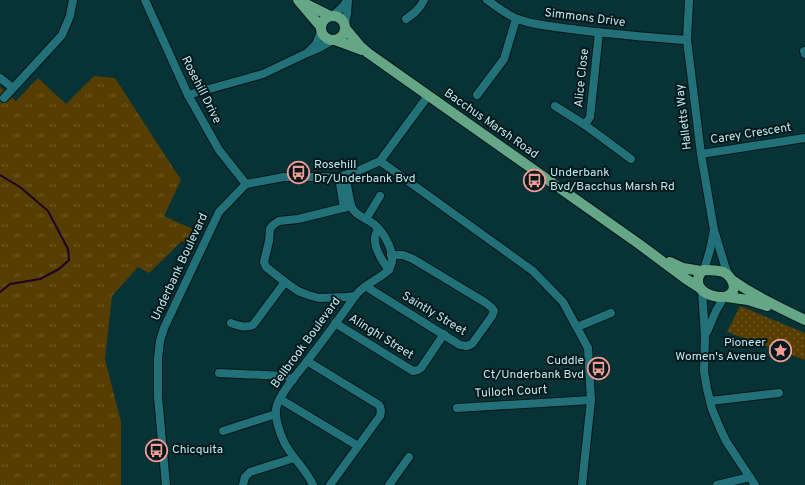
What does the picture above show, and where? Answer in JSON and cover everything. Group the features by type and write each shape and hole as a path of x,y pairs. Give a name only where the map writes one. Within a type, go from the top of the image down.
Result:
{"main road":[{"path":"299,1 331,16 340,18 345,26 343,36 334,40 326,38 299,1"},
{"path":"321,30 324,20 331,16"},
{"name":"Bacchus Marsh Road","path":"345,26 360,46 368,53 701,289"},
{"name":"Bacchus Marsh Road","path":"334,40 356,47 368,53"},
{"name":"Bacchus Marsh Road","path":"639,244 683,268 703,271"},
{"path":"785,311 748,300 716,297 710,295 701,289 698,283 699,275 703,271 718,271 724,273 748,291 805,320"},
{"path":"726,297 732,293 734,289 731,278"}],"street":[{"path":"4,98 62,35 70,16 73,0"},
{"name":"Rosehill Drive","path":"145,0 188,95 219,150 246,184"},
{"path":"331,16 339,11 345,5 347,0"},
{"path":"345,26 347,0"},
{"path":"406,19 416,11 424,0"},
{"name":"Simmons Drive","path":"487,0 516,19 525,22 599,32 687,40"},
{"name":"Halletts Way","path":"689,0 687,40 701,154 714,230 725,266 731,278"},
{"path":"477,95 504,59 516,19"},
{"path":"307,53 316,44 321,30"},
{"name":"Alice Close","path":"585,125 590,117 599,32"},
{"path":"188,95 263,74 334,40"},
{"path":"0,78 13,88"},
{"path":"246,184 284,177 342,176 380,161 428,96"},
{"name":"Alice Close","path":"555,106 585,125 631,159"},
{"name":"Carey Crescent","path":"701,154 805,138"},
{"path":"380,161 533,271 563,302 588,348 591,400 582,485"},
{"path":"342,176 347,207 375,224 385,236 391,251 392,262 389,270"},
{"name":"Underbank Boulevard","path":"166,485 158,397 158,358 160,342 164,328 219,212 246,184"},
{"path":"366,219 380,196"},
{"path":"347,207 298,219 279,221 273,224 270,229 264,262 266,267 298,291 319,298 355,296"},
{"path":"378,228 375,238 376,243 380,258 389,270"},
{"name":"Halletts Way","path":"703,271 710,250 714,230"},
{"name":"Saintly Street","path":"366,286 460,345 467,346 472,344 492,316 494,312 492,308 413,259 403,255 391,255"},
{"name":"Bellbrook Boulevard","path":"276,414 276,407 280,399 355,296 362,288 389,270"},
{"path":"231,323 241,327 253,325 284,282"},
{"path":"701,289 706,337 704,371 710,401 726,441 755,485"},
{"path":"706,337 714,316 726,297"},
{"path":"577,327 611,313"},
{"name":"Alinghi Street","path":"335,323 413,371 422,368 444,334"},
{"path":"307,361 379,405 382,412 330,485"},
{"path":"219,373 285,376 293,380"},
{"path":"710,401 779,394"},
{"path":"280,399 358,446"},
{"name":"Tulloch Court","path":"456,408 591,400"},
{"path":"223,431 276,414 284,442 313,485"},
{"path":"389,485 409,457"},
{"path":"243,485 245,477 250,472 294,458"},
{"path":"717,485 750,477"}],"green space":[{"path":"94,76 115,78 181,180 164,216 197,231 190,245 182,241 149,273 138,267 112,296 105,359 121,422 121,485 0,485 0,87 16,101 38,78 66,104"},
{"path":"740,306 805,333 805,360 727,332"}],"waterway":[{"path":"0,175 20,187 48,211 68,249 69,260 59,269 40,279 10,284 0,292"}],"place":[{"name":"Rosehill Dr/Underbank Bvd","path":"298,172"},
{"name":"Underbank Bvd/Bacchus Marsh Rd","path":"534,180"},
{"name":"Pioneer Women's Avenue","path":"781,350"},
{"name":"Cuddle Ct/Underbank Bvd","path":"599,368"},
{"name":"Chicquita","path":"157,450"}]}
